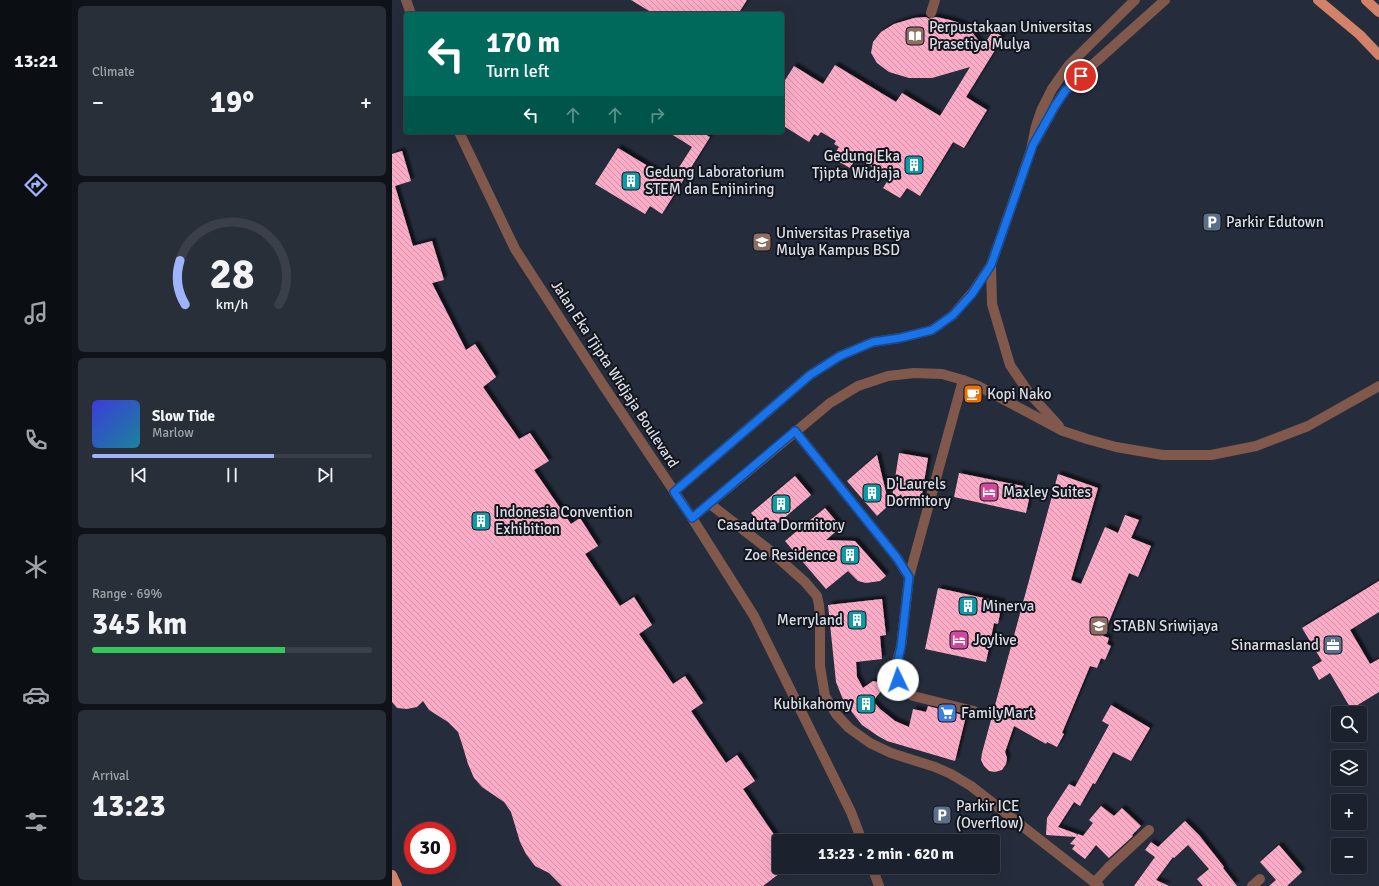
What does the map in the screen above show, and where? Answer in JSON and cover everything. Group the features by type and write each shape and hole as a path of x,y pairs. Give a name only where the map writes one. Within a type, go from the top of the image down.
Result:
{"main road":[{"path":"1318,0 1360,35 1379,55"},
{"path":"1366,0 1379,12"},
{"path":"392,875 397,886"}],"street":[{"path":"406,0 410,12"},
{"path":"931,13 935,0"},
{"path":"674,492 810,375 840,356 873,342 900,338 932,330 953,315 972,294 991,265 1033,145 1037,121 1052,89 1069,65 1135,0"},
{"path":"1033,145 1065,91 1165,0"},
{"name":"Jalan Eka Tjipta Widjaja Boulevard","path":"461,134 515,249 603,385 692,518 754,616 851,812 859,834"},
{"path":"991,265 992,304 1010,365 1029,393 1063,431"},
{"path":"692,518 830,403 858,386 888,376 914,373 942,374 963,380 978,386 1063,431 1116,447 1157,454 1211,455 1256,446 1308,426 1379,386"},
{"path":"963,380 909,577 901,647 896,669 898,680 906,691 913,696 974,711"},
{"path":"795,431 897,558 909,577"},
{"path":"710,504 780,559 805,582 816,596 820,616 820,666 825,696 836,714 849,728 870,743 891,753 951,774 970,786 1097,884 1149,830"},
{"path":"875,874 879,886"}],"building":[{"path":"631,0 747,0 739,12 651,12"},
{"path":"926,17 929,19 936,17 963,24 971,31 983,46 993,31 1003,37 966,97 987,110 964,148 953,142 920,196 907,188 900,198 883,188 890,177 856,158 850,168 832,158 839,147 834,144 836,141 821,132 818,136 814,134 809,142 784,126 784,82 794,66 823,84 835,65 896,102 902,93 940,116 970,67 932,78 909,78 889,72 877,63 871,53 873,42 881,32 894,24 914,18"},
{"name":"Gedung Laboratorium STEM dan Enjiniring","path":"671,134 705,134 710,137 662,214 650,206 645,214 595,184 618,148 671,180 692,147"},
{"name":"Indonesia Convention Exhibition","path":"402,151 411,181 395,186 413,246 432,241 444,280 432,283 466,350 475,344 496,377 483,387 519,439 530,433 549,461 534,470 571,524 580,518 598,546 585,554 620,606 634,597 652,625 639,634 673,684 685,676 703,703 691,711 726,763 737,755 755,781 743,789 774,834 772,834 772,874 779,874 763,886 562,886 549,873 535,866 526,854 520,842 511,812 504,802 482,787 474,778 458,732 448,722 429,710 423,701 417,707 407,709 397,708 392,702 392,154"},
{"path":"899,453 928,458 920,506 904,503 901,494 891,504"},
{"name":"D'Laurels Dormitory","path":"877,455 889,505 877,516 847,481"},
{"name":"Maxley Suites","path":"959,473 1023,486 1021,497 1029,499 1026,513 954,497"},
{"path":"1058,474 1098,488 1071,580 1081,584 1105,527 1118,533 1125,515 1139,520 1131,538 1151,546 1138,577 1129,573 1103,636 1109,638 1107,644 1111,646 1105,660 1101,658 1097,668 1090,666 1062,733 1064,734 1057,747 1047,742 1046,744 1014,726 1005,752 1007,758 1006,764 1002,770 995,772 989,771 981,760 982,753"},
{"name":"Casaduta Dormitory","path":"795,476 811,495 770,530 763,522 761,524 751,513"},
{"path":"825,508 841,527 826,540 855,541 886,576 880,581 866,583 858,581 848,571 826,589 785,541"},
{"name":"Sinarmasland","path":"1379,581 1379,612 1350,630 1370,664 1379,659 1379,692 1356,706 1349,706 1330,673 1319,680 1312,667 1322,661 1302,628"},
{"path":"938,588 1002,602 998,624 994,623 986,662 925,649"},
{"name":"Kubikahomy","path":"882,599 886,635 880,636 882,659 856,662 857,677 863,688 873,681 881,684 881,691 873,701 880,709 895,721 909,727 913,709 926,712 928,706 966,716 955,761 887,741 862,725 844,702 836,682 828,605"},
{"path":"1111,705 1150,728 1131,761 1113,752 1095,784 1093,783 1080,806 1074,802 1058,827 1077,834 1076,836 1078,834 1083,836 1093,823 1089,820 1101,806 1114,816 1122,808 1141,826 1132,835 1133,836 1109,858 1096,845 1085,859 1072,849 1075,845 1070,844 1076,837 1046,835 1047,818 1069,784 1075,787 1109,725 1102,721"},
{"path":"1185,821 1199,835 1237,886 1203,886 1197,879 1209,869 1188,845 1174,858 1173,857 1156,880 1169,886 1134,886 1155,857 1145,850 1151,842 1158,847"},
{"path":"1279,845 1302,872 1287,886 1269,886 1276,880 1260,862"}],"place":[{"name":"Perpustakaan Universitas Prasetiya Mulya","path":"915,36"},
{"name":"Gedung Eka Tjipta Widjaja","path":"914,165"},
{"name":"Gedung Laboratorium STEM dan Enjiniring","path":"631,181"},
{"name":"Parkir Edutown","path":"1212,222"},
{"name":"Universitas Prasetiya Mulya Kampus BSD","path":"762,242"},
{"name":"Kopi Nako","path":"973,394"},
{"name":"Maxley Suites","path":"989,492"},
{"name":"D'Laurels Dormitory","path":"872,493"},
{"name":"Casaduta Dormitory","path":"781,504"},
{"name":"Indonesia Convention Exhibition","path":"481,521"},
{"name":"Zoe Residence","path":"850,555"},
{"name":"Minerva","path":"968,606"},
{"name":"Merryland","path":"857,620"},
{"name":"STABN Sriwijaya","path":"1099,626"},
{"name":"Joylive","path":"959,640"},
{"name":"Sinarmasland","path":"1333,645"},
{"name":"Kubikahomy","path":"866,704"},
{"name":"FamilyMart","path":"947,713"},
{"name":"Parkir ICE (Overflow)","path":"942,815"}],"route":[{"path":"898,680 896,669 901,647 909,577 897,558 795,431 692,518 674,492 810,375 840,356 873,342 900,338 932,330 953,315 972,294 991,265 1033,145 1065,91 1081,76"}]}
